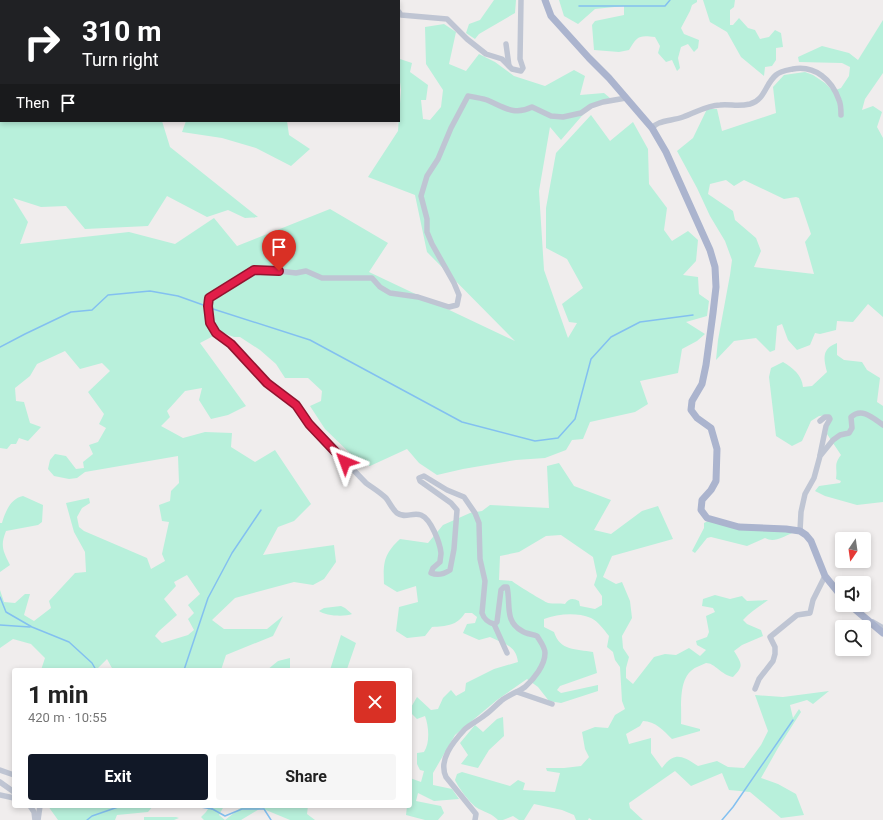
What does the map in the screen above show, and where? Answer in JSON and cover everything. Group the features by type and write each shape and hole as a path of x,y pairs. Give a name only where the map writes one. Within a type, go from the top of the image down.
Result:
{"main road":[{"path":"545,0 551,16 652,128 666,152 710,250 715,267 716,287 706,365 702,384 692,401 691,410 697,418 711,428 717,449 716,481 711,490 702,500 701,510 707,518 739,527 800,531 811,541 824,576 835,589"},
{"path":"859,612 869,620"},
{"path":"871,622 883,633"}],"street":[{"path":"400,14 408,16 447,19 466,39 486,54 502,58 509,66 521,72 523,68 520,59 521,0"},
{"path":"506,44 509,66"},
{"path":"652,128 657,123 681,118 706,107 721,104 737,106 752,103 762,97 765,89 776,74 797,68 811,69 826,78 833,86 840,101 841,115"},
{"path":"507,653 494,624 488,622 482,613 485,581 480,559 479,523 468,501 464,497 447,490 424,476 420,478 420,481 451,503 457,510 454,549 450,570 444,574 436,575 431,573 433,568 440,562 441,553 439,544 429,522 422,516 414,514 402,516 396,512 387,499 366,483 309,424 296,405 267,383 231,344 216,333 210,323 208,306 209,298 254,270 296,273 306,271 322,278 372,278 380,287 390,293 418,297 449,307 457,305 459,295 427,232 427,219 421,196 427,176 438,159 451,128 468,96 486,99 502,107 516,111 525,110 532,107 551,116 563,117 581,113 591,106 603,102 626,98"},
{"path":"820,456 833,440 840,435 850,433 852,428 851,417 855,414 861,412 868,414 883,425"},
{"path":"800,531 801,512 805,494 814,478 826,426 830,419 829,417 825,417 820,421"},
{"path":"755,689 759,679 772,661 775,654 775,648 770,637 797,615 810,613 813,600 824,576"},
{"path":"475,820 476,814 446,778 443,771 444,761 448,750 465,729 486,715 502,700 517,692 530,682 539,670 545,653 543,645 537,636 523,632 511,621 507,588 504,587 501,590 497,622 494,624"},
{"path":"871,621 883,628"},
{"path":"517,692 552,704"},
{"path":"0,770 12,773"},
{"path":"0,782 12,791"},
{"path":"0,796 12,798"},
{"path":"31,808 34,812 35,820"},
{"path":"38,820 40,808"}],"green space":[{"path":"494,0 516,0 515,13 479,34 475,39 466,33 469,24 480,20"},
{"path":"559,0 697,0 697,2 692,5 681,28 684,34 699,40 698,48 694,52 688,44 681,47 678,58 680,68 677,71 672,60 666,62 658,53 660,46 655,37 645,36 637,39 629,50 619,52 594,50 592,25 595,21 624,15 624,6 595,9 578,24 564,16"},
{"path":"703,0 735,0 734,7 730,10 730,25 733,25 739,18 748,28 755,30 760,39 769,37 775,30 781,33 783,47 776,48 776,60 772,66 765,67 764,76 741,57 727,32 710,22"},
{"path":"883,20 883,73 865,99 862,110 873,106 882,112 877,127 883,138 883,317 868,304 853,322 837,321 836,330 820,334 815,333 810,345 797,350 788,340 782,324 777,326 775,350 770,352 756,338 734,341 716,360 732,260 725,241 710,216 677,151 693,138 707,109 717,109 722,131 776,113 773,87 784,75 805,72 813,75 825,83 833,91 841,88 849,76 850,67 842,63 799,62 798,57 822,46 849,53 858,60","holes":["726,180 734,186 744,180 784,199 799,198 811,234 805,242 814,274 754,267 761,251 756,238 735,220 733,211 708,194 710,184"]},
{"path":"444,24 456,32 449,64 466,71 479,54 495,62 514,76 545,86 574,70 585,76 580,95 604,93 610,98 587,110 561,140 550,127 539,191 544,270 568,338 577,323 569,322 562,304 583,288 567,259 546,248 546,208 556,153 591,115 610,141 633,122 648,149 649,184 667,208 664,230 672,241 688,231 698,240 696,261 683,275 698,277 699,294 709,301 707,316 686,322 705,334 697,341 682,349 678,373 640,381 648,404 635,412 590,422 583,439 572,440 566,450 545,458 516,460 437,475 419,463 407,449 370,466 358,461 325,429 310,406 321,401 322,391 308,378 285,378 276,364 260,350 240,337 234,337 221,332 200,343 246,406 228,415 211,419 199,400 202,388 185,391 167,411 170,417 161,426 183,438 205,432 232,433 231,447 255,462 275,450 311,504 294,521 278,527 263,555 334,545 336,562 324,579 313,585 294,582 235,598 212,620 224,629 267,629 283,616 273,636 226,655 222,668 112,668 107,659 98,668 42,668 45,658 31,644 13,639 0,648 0,590 4,602 15,603 25,594 30,594 24,615 34,621 51,608 49,601 75,573 86,572 85,552 74,532 66,503 89,498 90,503 82,508 77,517 79,527 84,531 147,558 151,569 165,561 162,554 169,522 162,521 159,505 170,501 171,491 179,483 178,456 85,472 77,478 69,479 54,476 48,469 50,460 55,454 66,456 76,469 84,468 83,462 93,454 89,445 98,442 106,428 99,424 104,414 88,392 110,371 102,363 80,369 65,351 37,364 30,376 15,388 16,401 24,402 30,423 41,427 28,441 19,438 16,444 11,444 7,449 0,448 0,122 162,122 170,147 258,217 245,218 228,210 207,217 167,196 148,226 85,229 66,206 41,207 13,198 28,222 20,244 129,232 175,244 214,218 237,246 330,209 388,243 369,272 515,341 427,252 415,195 368,177 398,131 399,122 400,122 401,90 400,59 412,63 410,72 428,85 426,100 421,100 423,119 430,120 441,107 443,90 426,64 425,27","holes":["187,575 200,594 188,605 194,613 188,619 194,630 188,635 162,643 155,636 177,615 164,599 176,586 174,582"]},
{"path":"186,122 287,122 289,135 310,149 291,166 256,148 222,138 182,132"},
{"path":"837,343 837,355 844,360 862,362 867,370 880,378 877,402 883,406 883,502 857,505 825,496 815,491 819,486 840,483 841,481 836,479 836,464 841,455 827,434 830,415 819,416 811,421 802,441 792,446 776,436 769,377 771,368 783,362 799,375 803,387 812,386 827,372 825,363 826,351 832,345"},
{"path":"559,463 574,486 611,500 594,530 611,534 642,511 658,506 673,539 612,556 603,577 616,584 622,582 630,601 632,618 622,636 623,648 629,657 626,668 626,678 633,684 654,657 665,654 676,655 689,648 700,656 706,650 697,645 696,641 707,637 709,632 706,616 715,612 713,608 702,606 703,599 715,595 730,599 742,596 747,601 768,600 743,620 747,624 761,630 763,636 742,645 734,651 741,665 733,677 706,663 691,671 686,677 683,684 681,700 681,724 700,729 700,731 672,739 655,725 647,721 643,721 640,726 626,734 629,744 651,738 651,753 662,768 671,759 679,757 698,766 717,761 728,767 744,768 761,745 768,731 755,695 783,697 829,691 813,704 807,700 790,705 793,718 799,709 801,712 761,778 778,784 796,794 804,815 781,818 750,792 729,790 722,773 691,786 675,771 629,803 630,808 643,820 592,820 589,818 588,820 576,820 574,815 562,810 534,804 524,820 519,820 513,816 503,820 498,820 491,814 472,804 455,780 457,774 462,772 510,786 518,780 525,783 523,790 555,792 560,773 547,771 546,768 581,766 589,757 585,749 582,732 595,727 608,728 615,715 625,709 622,701 620,667 615,660 613,652 607,647 609,636 594,619 573,614 544,619 544,627 554,632 560,643 564,646 593,652 597,673 560,686 557,690 561,693 598,685 598,691 561,703 549,701 538,687 527,679 497,700 455,735 433,773 433,785 452,789 459,799 434,801 418,793 416,801 441,806 444,813 438,820 425,820 406,815 407,808 412,808 412,779 421,782 424,771 420,770 417,764 417,753 424,752 428,740 428,730 425,716 417,719 412,714 412,706 417,697 431,710 438,709 443,698 451,690 456,696 465,691 466,683 494,669 518,662 517,656 512,648 490,637 479,640 463,633 467,624 475,623 477,617 472,613 465,613 455,623 432,627 425,636 407,638 396,631 399,607 418,602 416,586 397,592 384,584 384,564 388,554 400,539 428,543 443,525 470,513 482,511 490,505 549,508 547,466","holes":["561,535 593,557 597,576 594,585 602,596 602,605 595,609 580,606 579,601 573,599 565,604 548,603 512,581 499,580 500,556 519,552 546,536"]},
{"path":"23,496 43,505 42,522 38,525 6,531 3,541 3,548 10,565 0,572 0,523 2,523 7,510 12,503 19,497"},
{"path":"708,521 792,533 775,540 765,538 747,546 711,537 707,538 695,553 692,551 704,528 704,523"},
{"path":"341,606 352,614 335,616 319,611 324,608"},
{"path":"341,635 356,643 347,668 331,668"},
{"path":"290,658 290,668 269,668 278,661"},
{"path":"503,717 504,736 489,750 478,768 461,764 468,755 460,743 475,725 483,732 497,719"},
{"path":"49,808 151,808 148,812 117,815 115,820 58,820"},
{"path":"209,808 223,808 219,815 225,820 204,820 201,817"},
{"path":"240,808 261,808 241,820 225,820"},
{"path":"261,808 308,808 307,814 315,820 290,820"},
{"path":"144,817 179,818 174,820 144,820"}],"waterway":[{"path":"579,6 665,6 670,0"},
{"path":"0,347 71,312 92,310 108,295 150,291 178,296 206,306"},
{"path":"210,308 310,340 462,422 535,441 558,438 575,419 591,359 611,337 640,322 693,315"},
{"path":"185,668 208,598 232,553 261,510"},
{"path":"0,597 6,612 32,627 69,642 92,663 95,668"},
{"path":"0,625 30,627"},
{"path":"722,820 733,807 793,720"},
{"path":"87,820 92,816 115,808"},
{"path":"206,808 212,809"},
{"path":"211,808 225,816 242,809 264,809 271,820"}],"route":[{"path":"279,271 254,270 209,298 208,306 210,323 216,333 231,344 267,383 296,405 309,424 345,462"}]}
